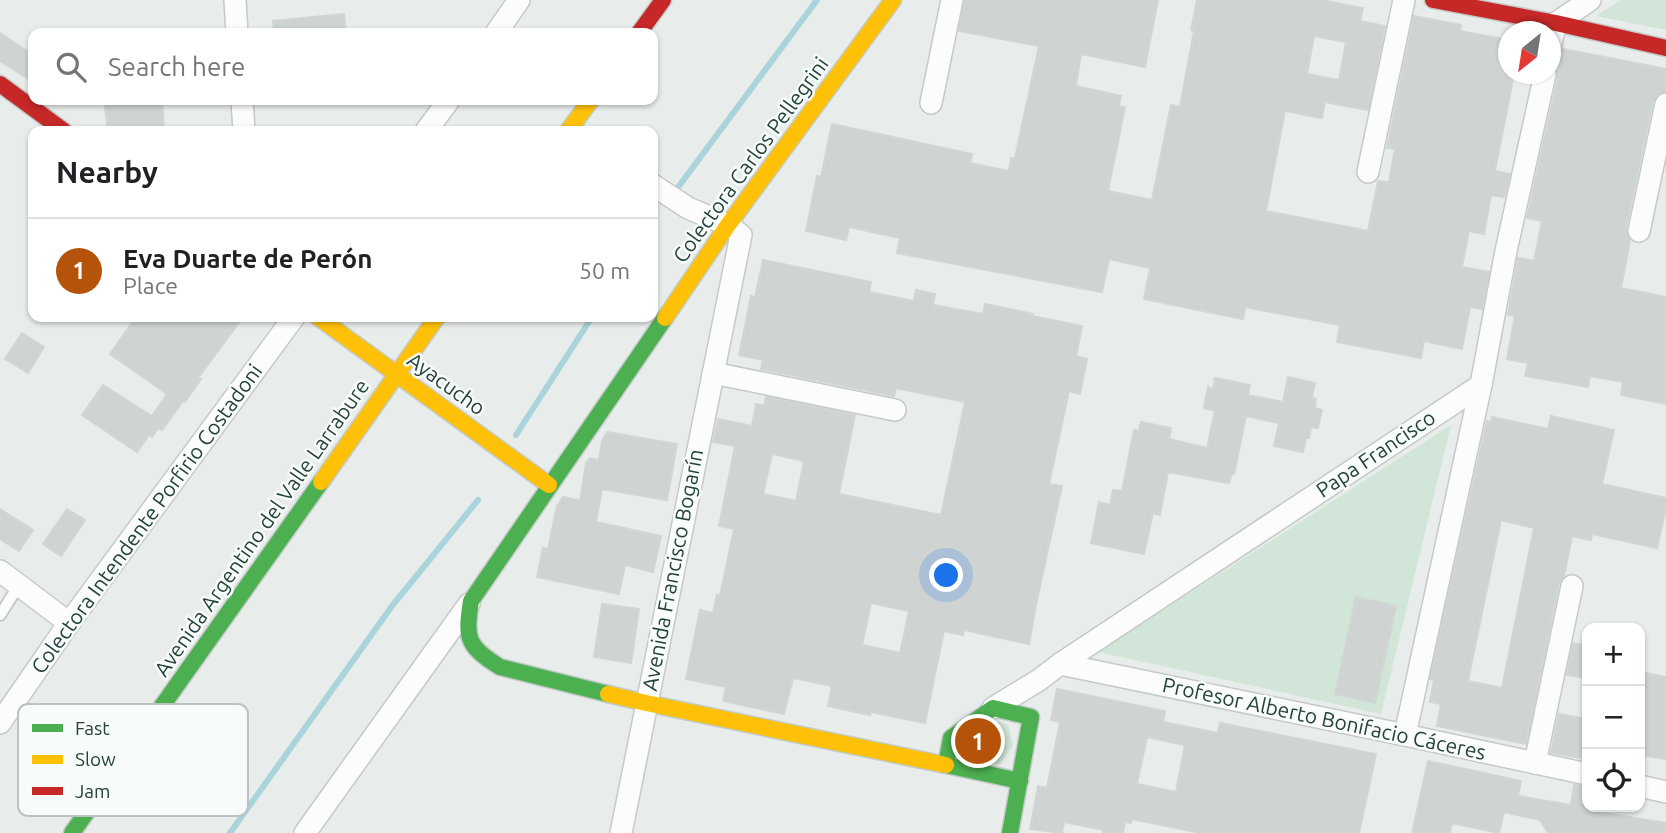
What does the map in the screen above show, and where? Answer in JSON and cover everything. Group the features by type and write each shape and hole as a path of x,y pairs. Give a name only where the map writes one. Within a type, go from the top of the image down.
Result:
{"main road":[{"path":"643,28 663,0"},
{"name":"Colectora Carlos Pellegrini","path":"471,601 728,225 893,0"},
{"path":"1433,0 1545,21"},
{"path":"1561,24 1666,48"},
{"path":"0,85 57,126"},
{"path":"579,126 589,105"},
{"name":"Ayacucho","path":"325,322 550,485"},
{"name":"Avenida Argentino del Valle Larrabure","path":"163,704 433,322"},
{"path":"471,601 467,624 470,643 485,658 500,667 646,704"},
{"name":"Avenida Francisco Bogarín","path":"646,704 1020,781"},
{"path":"946,765 951,738 993,708 1031,717 1010,833"},
{"name":"Avenida Argentino del Valle Larrabure","path":"72,833 84,816"}],"street":[{"path":"235,0 237,28"},
{"path":"499,28 519,0"},
{"path":"931,103 952,0"},
{"path":"1368,172 1404,0"},
{"path":"1559,21 1590,0"},
{"path":"1405,735 1543,84"},
{"path":"1639,231 1666,104"},
{"path":"242,105 244,126"},
{"path":"430,126 445,105"},
{"path":"658,188 688,208 728,225"},
{"name":"Avenida Francisco Bogarín","path":"646,704 741,235 728,225"},
{"name":"Colectora Intendente Porfirio Costadoni","path":"0,723 69,623 290,322"},
{"path":"713,373 895,410"},
{"name":"Papa Francisco","path":"993,708 1481,385"},
{"path":"0,571 69,623"},
{"path":"1535,763 1572,586"},
{"path":"305,833 471,601"},
{"name":"Profesor Alberto Bonifacio Cáceres","path":"1060,664 1582,774"},
{"path":"1031,717 1039,680"},
{"path":"621,833 646,704"},
{"path":"1645,787 1666,792"}],"lane":[{"path":"0,615 19,586"}],"green space":[{"path":"1621,0 1666,0 1666,30 1596,16"},
{"path":"1451,425 1381,714 1098,652"},
{"path":"994,720 1008,725 1013,745 1000,764 976,763 966,753 969,737"}],"building":[{"path":"965,0 1158,0 1145,67 1081,54 1076,86 1121,96 1119,106 1125,107 1108,191 1152,200 1171,105 1180,107 1197,0 1321,0 1363,8 1360,21 1385,26 1368,110 1325,102 1322,118 1285,111 1266,211 1368,231 1378,181 1389,182 1395,149 1387,148 1414,16 1461,25 1460,31 1498,38 1498,84 1512,84 1495,171 1510,174 1504,197 1491,195 1484,234 1469,231 1462,267 1489,272 1482,309 1470,307 1462,349 1424,341 1421,358 1337,342 1340,325 1245,307 1243,319 1144,299 1150,268 1109,259 1102,292 897,253 900,238 849,227 846,240 806,231 817,176 821,177 832,124 972,154 970,163 1009,171 1011,158 1015,158 1039,46 959,31","holes":["1314,36 1346,42 1339,80 1307,74"]},
{"path":"344,14 345,28 274,28 273,21"},
{"path":"0,33 28,52 28,79 0,61"},
{"path":"1563,49 1666,69 1666,91 1657,95 1653,101 1626,228 1630,241 1621,288 1666,297 1666,404 1621,395 1623,382 1590,376 1588,387 1525,376 1528,363 1507,359 1515,316 1508,315 1518,258 1534,261 1542,221 1527,218 1556,84 1561,84"},
{"path":"105,105 162,105 164,126 107,126"},
{"path":"763,260 871,282 869,292 914,301 916,290 935,294 933,305 983,314 985,304 1082,326 1076,356 1087,359 1080,394 1069,391 1049,484 1062,486 1029,644 964,630 963,635 944,631 925,723 828,706 832,686 793,678 784,714 723,701 726,687 686,679 700,610 713,613 717,595 720,596 734,529 719,526 735,446 713,442 718,419 752,426 756,404 764,406 766,397 855,415 839,494 941,515 965,402 896,388 894,396 761,369 763,360 739,355 751,296 755,297","holes":["772,454 804,461 796,501 763,494","871,603 909,611 900,653 862,645"]},
{"path":"132,322 239,322 198,378 201,379 185,402 183,401 162,430 158,428 152,437 149,435 137,452 82,415 103,385 152,416 167,394 110,354"},
{"path":"22,333 44,347 28,373 5,359"},
{"path":"1288,377 1315,383 1312,398 1316,399 1315,408 1322,410 1318,428 1311,427 1303,452 1274,446 1279,423 1246,416 1234,474 1232,473 1229,483 1168,472 1160,515 1153,513 1144,554 1091,543 1099,502 1110,505 1113,490 1122,491 1134,430 1139,431 1141,422 1171,428 1169,439 1207,448 1215,411 1204,408 1208,387 1213,389 1215,378 1250,385 1248,395 1283,402"},
{"path":"1551,416 1614,430 1602,484 1666,498 1657,548 1592,534 1591,540 1572,536 1564,576 1559,583 1526,744 1437,726 1441,704 1430,702 1434,680 1430,679 1487,421 1491,422 1492,417 1548,429","holes":["1501,520 1534,528 1502,688 1468,681"]},
{"path":"607,432 677,444 667,500 602,489 596,522 661,536 653,572 625,565 619,594 537,577 543,548 548,549 557,506 563,497 580,501 586,463 590,458 599,460 602,441"},
{"path":"0,509 33,530 19,551 0,539"},
{"path":"67,509 85,520 61,556 43,544"},
{"path":"1356,597 1396,606 1375,703 1335,694"},
{"path":"602,604 639,609 631,663 594,657"},
{"path":"1573,643 1582,645 1582,677 1567,675"},
{"path":"1645,673 1666,677 1666,759 1645,756"},
{"path":"1057,689 1165,711 1163,722 1218,733 1220,723 1376,754 1359,833 1201,833 1132,819 1131,823 1125,822 1123,833 1103,833 1104,830 1064,822 1062,833 1030,829 1038,786 1047,788 1060,722 1051,720","holes":["1147,737 1185,745 1176,792 1137,784"]},
{"path":"1559,714 1582,718 1582,758 1551,753"},
{"path":"1428,761 1521,781 1518,796 1571,805 1574,785 1582,786 1582,812 1604,812 1666,823 1666,833 1548,833 1540,820 1504,812 1499,833 1452,823 1450,833 1412,833"}],"waterway":[{"path":"679,186 817,0"},
{"path":"516,435 589,322"},
{"path":"248,808 392,606 478,500"},
{"path":"230,833 242,816"}],"traffic: fast":[{"path":"608,694 500,667 489,660 471,640 468,624 471,601 665,318"},
{"path":"164,704 321,482"},
{"path":"1010,833 1031,717 993,708 951,738 946,765 1020,781"},
{"path":"72,833 84,816"}],"traffic: slow":[{"path":"665,318 728,225 893,0"},
{"path":"572,126 587,105"},
{"path":"325,322 549,485"},
{"path":"321,482 433,322"},
{"path":"608,694 946,765"}],"traffic: jam":[{"path":"643,28 663,0"},
{"path":"1433,0 1556,23 1666,48"},
{"path":"0,84 28,105"},
{"path":"29,105 57,126"}],"place":[{"name":"Eva Duarte de Perón","path":"978,741"}]}
